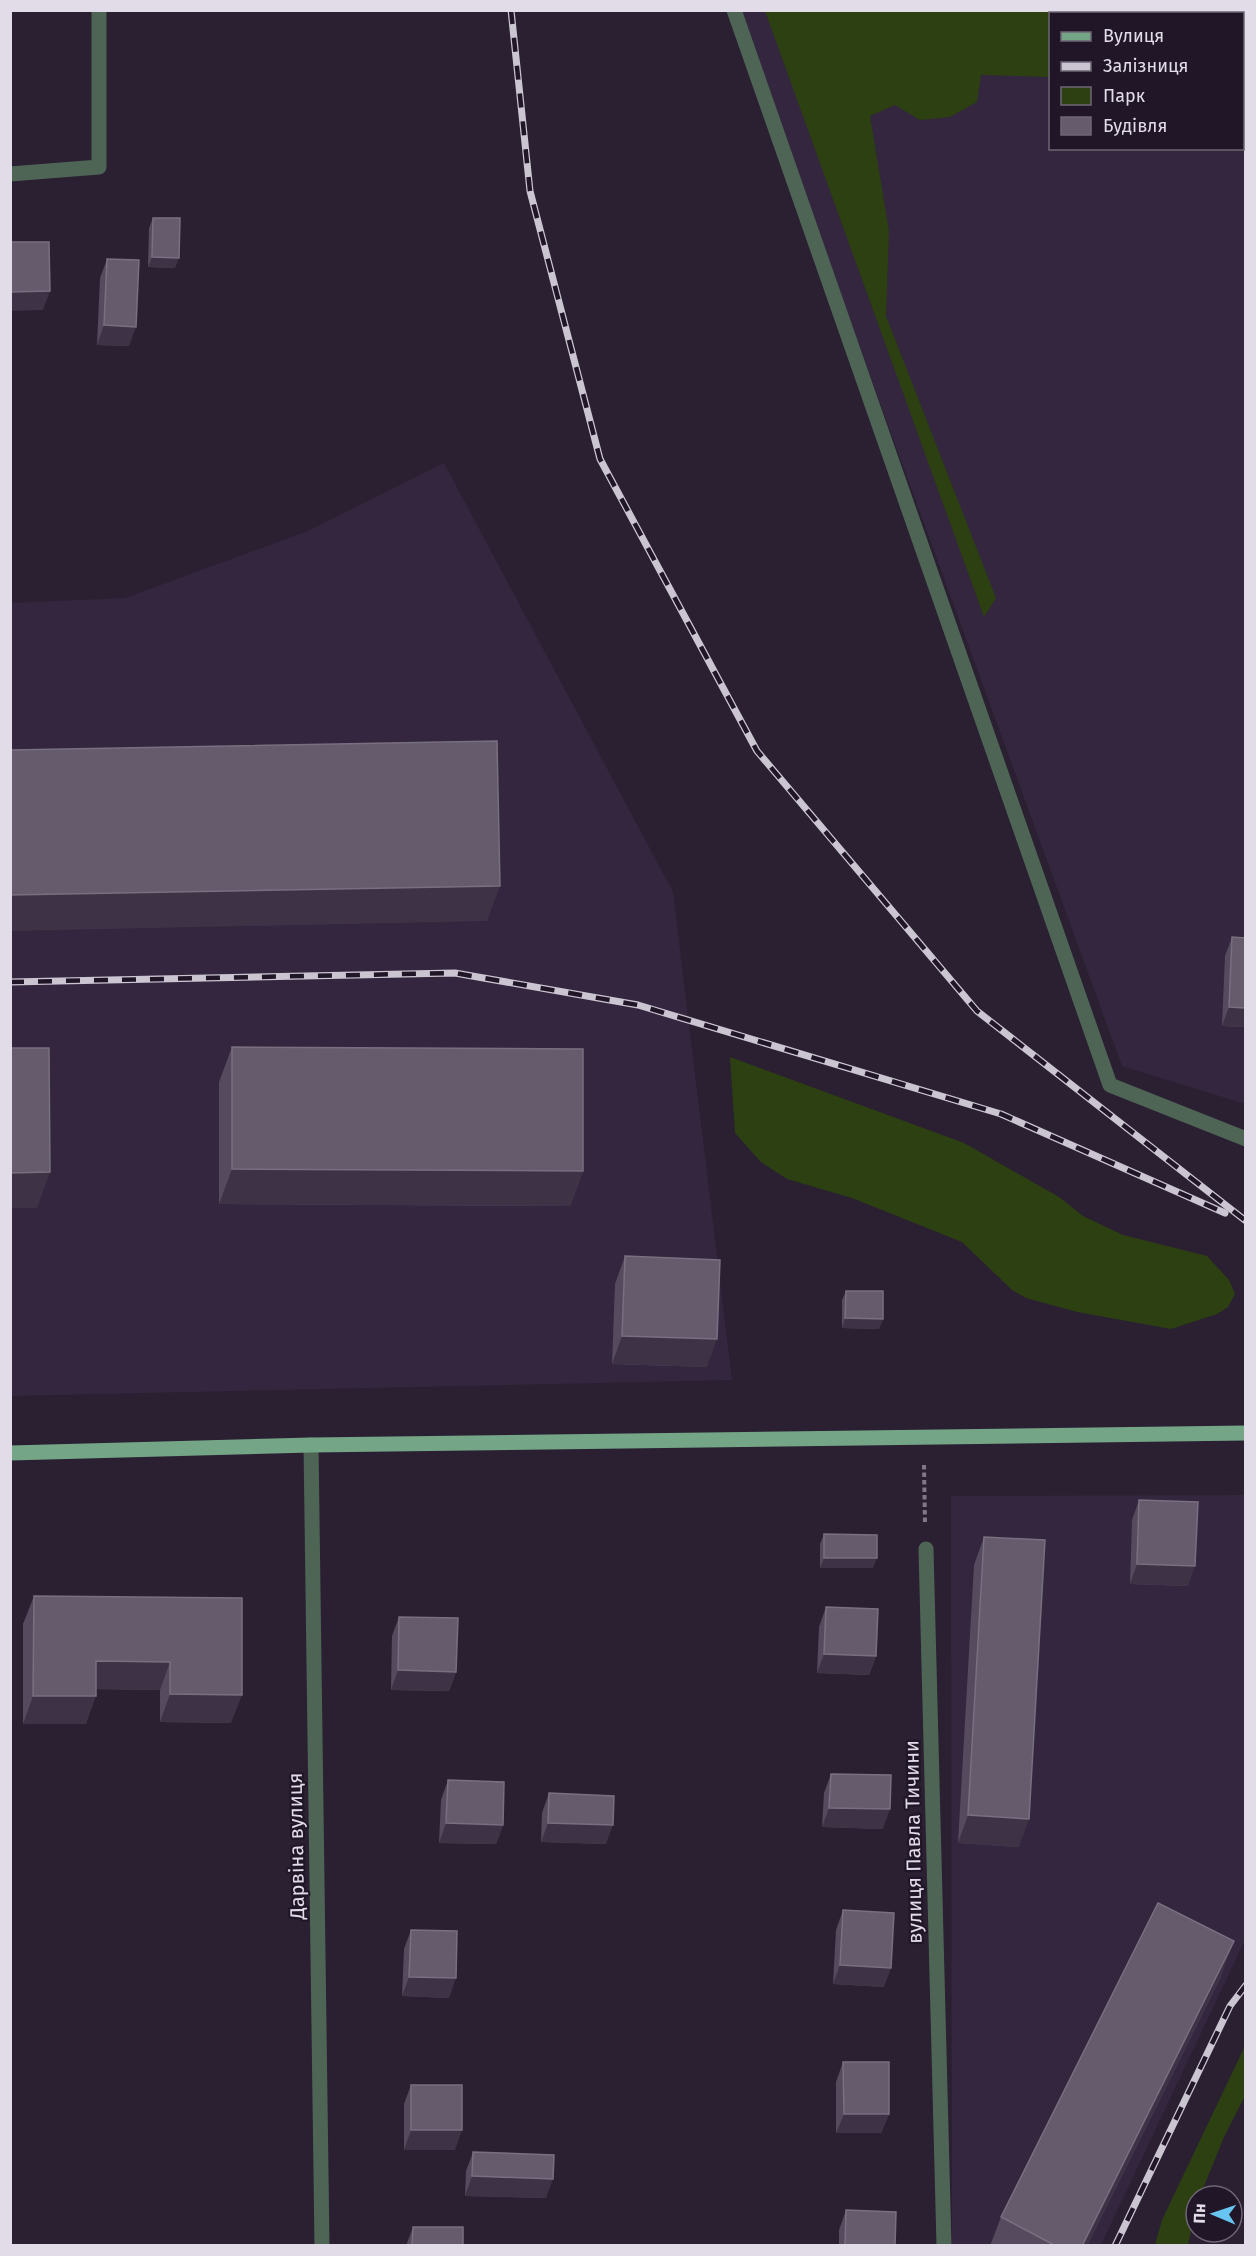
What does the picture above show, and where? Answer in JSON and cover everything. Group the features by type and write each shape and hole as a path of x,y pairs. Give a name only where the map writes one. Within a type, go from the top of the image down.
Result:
{"main road":[{"path":"10,1453 311,1445 1245,1433"}],"street":[{"path":"10,174 99,166 99,10"},
{"path":"734,10 1110,1085 1245,1139"},
{"name":"Дарвіна вулиця","path":"311,1445 322,2246"},
{"name":"вулиця Павла Тичини","path":"926,1549 944,2246"}],"path":[{"path":"923,1437 926,1549"}],"shaded area":[{"path":"737,11 1245,11 1245,1104 1122,1066"},
{"path":"444,463 673,892 732,1380 11,1396 10,603 125,598 308,531"},
{"path":"1245,1495 1245,1940 1101,2245 952,2245 951,1496"}],"green space":[{"path":"765,11 1245,11 1245,80 1244,12 1049,12 1049,77 981,75 977,102 950,117 920,120 895,105 870,116 889,231 886,316 996,598 984,617"},
{"path":"730,1057 964,1143 1059,1197 1083,1216 1123,1235 1207,1256 1229,1280 1235,1294 1228,1307 1217,1314 1171,1329 1077,1312 1026,1298 1012,1290 962,1242 852,1198 787,1179 761,1162 735,1133"},
{"path":"1245,2046 1245,2096 1224,2137 1205,2184 1184,2184 1184,2244 1188,2245 1155,2245 1162,2220"}],"building":[{"path":"153,218 180,218 179,258 152,257"},
{"path":"10,242 49,242 50,291 10,292"},
{"path":"107,259 139,260 136,327 104,325"},
{"path":"497,741 500,886 10,895 10,750"},
{"path":"1232,937 1245,938 1245,1008 1229,1007"},
{"path":"232,1047 583,1049 583,1171 232,1169"},
{"path":"10,1048 49,1048 50,1172 10,1173"},
{"path":"625,1256 720,1260 717,1339 622,1336"},
{"path":"846,1291 883,1291 883,1319 845,1318"},
{"path":"1139,1500 1198,1502 1195,1566 1137,1564"},
{"path":"824,1534 877,1535 877,1558 824,1558"},
{"path":"984,1537 1045,1540 1029,1819 968,1815"},
{"path":"34,1596 242,1598 242,1695 170,1694 170,1662 96,1661 96,1696 33,1696"},
{"path":"826,1607 878,1609 876,1656 824,1654"},
{"path":"399,1617 458,1618 456,1672 398,1670"},
{"path":"831,1774 891,1775 890,1809 829,1808"},
{"path":"448,1780 504,1782 503,1825 446,1823"},
{"path":"549,1793 614,1796 613,1825 548,1823"},
{"path":"1158,1903 1234,1941 1082,2246 1056,2246 1001,2217"},
{"path":"843,1910 894,1913 891,1968 840,1965"},
{"path":"411,1930 457,1931 456,1978 409,1977"},
{"path":"843,2062 889,2062 889,2114 844,2114"},
{"path":"411,2085 462,2085 462,2130 411,2130"},
{"path":"473,2152 554,2155 553,2179 472,2176"},
{"path":"846,2210 896,2212 895,2246 845,2246"},
{"path":"413,2227 463,2227 463,2246 412,2246"}],"railway":[{"path":"511,10 530,191 600,459 757,751 977,1011 1246,1221"},
{"path":"10,982 455,973 638,1005 1001,1114 1225,1213"},
{"path":"1115,2246 1230,2006 1246,1985"}]}
